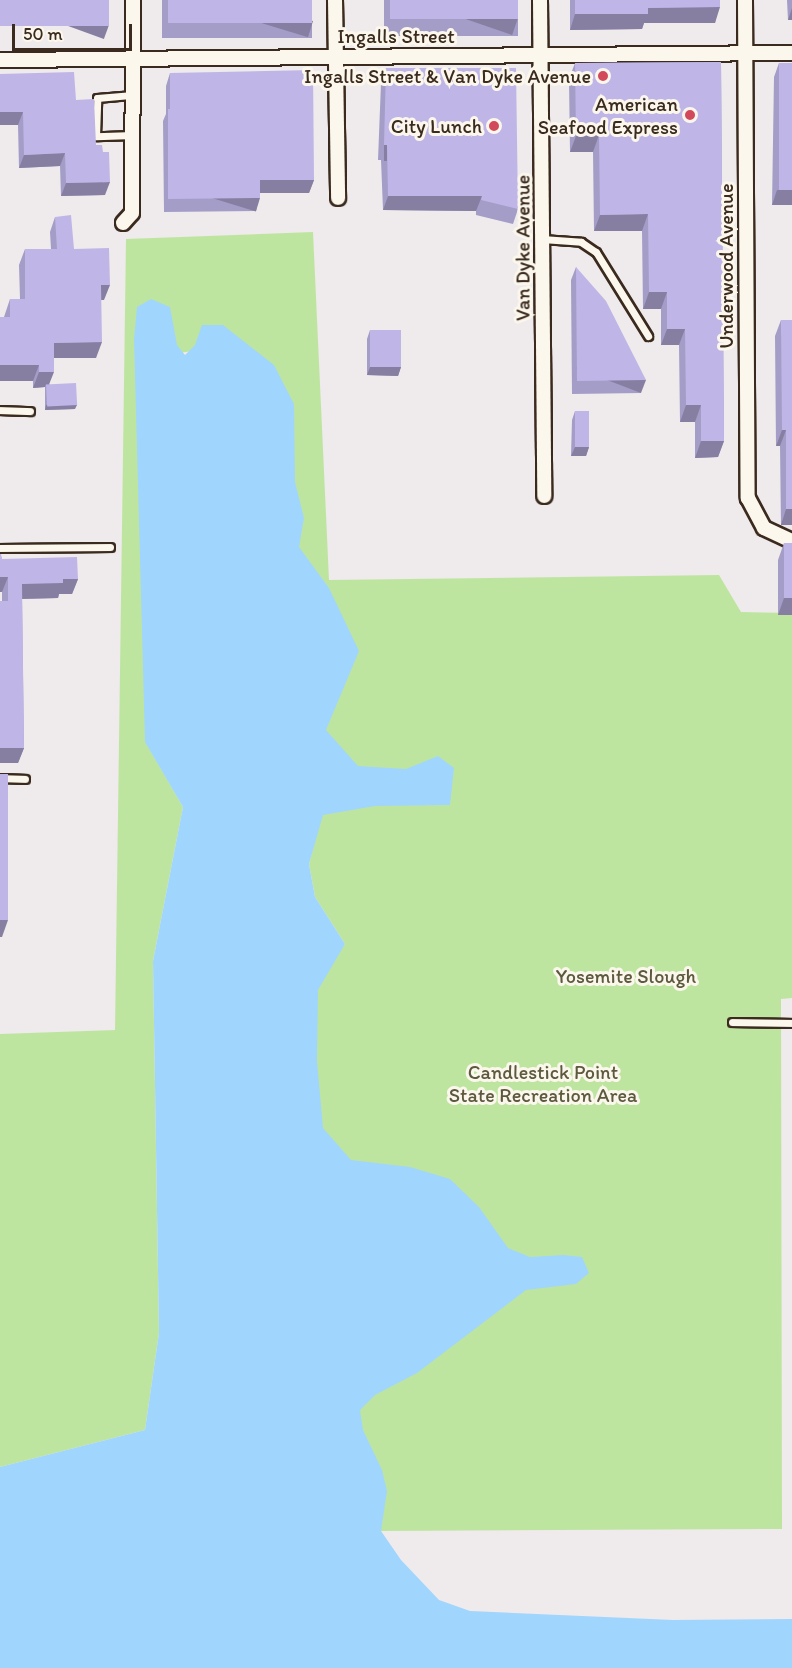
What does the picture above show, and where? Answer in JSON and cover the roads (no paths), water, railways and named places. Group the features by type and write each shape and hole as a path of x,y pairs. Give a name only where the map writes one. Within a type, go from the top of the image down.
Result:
{"street":[{"path":"128,218 134,95 133,0"},
{"path":"335,0 338,198"},
{"name":"Van Dyke Avenue","path":"540,0 544,496"},
{"name":"Underwood Avenue","path":"745,0 748,498 764,528 792,542"},
{"name":"Ingalls Street","path":"0,60 792,53"}],"lane":[{"path":"133,135 96,136 97,98 134,95"},
{"path":"542,239 581,242 596,252 648,336"},
{"path":"0,410 30,411"},
{"path":"0,548 110,547"},
{"path":"0,778 25,779"},
{"path":"732,1022 792,1023"}],"water":[{"path":"151,299 170,307 177,345 185,355 195,345 202,325 223,325 274,365 294,404 295,482 304,518 299,547 329,588 359,651 326,730 358,766 406,769 438,756 454,768 450,805 375,806 323,815 309,864 315,897 345,944 318,990 317,1061 323,1128 351,1160 410,1167 450,1179 479,1207 508,1248 530,1257 564,1255 582,1257 589,1273 576,1284 526,1290 417,1373 375,1395 360,1410 363,1430 382,1470 387,1491 381,1531 401,1560 439,1600 470,1611 673,1620 792,1619 792,1668 0,1668 0,1467 145,1430 159,1333 153,961 183,807 145,742 134,339 137,307"}],"place":[{"name":"Ingalls Street & Van Dyke Avenue","path":"603,76"},
{"name":"American Seafood Express","path":"690,115"},
{"name":"City Lunch","path":"494,126"}],"park label":[{"name":"Yosemite Slough","path":"626,976"},
{"name":"Candlestick Point State Recreation Area","path":"543,1084"}]}
